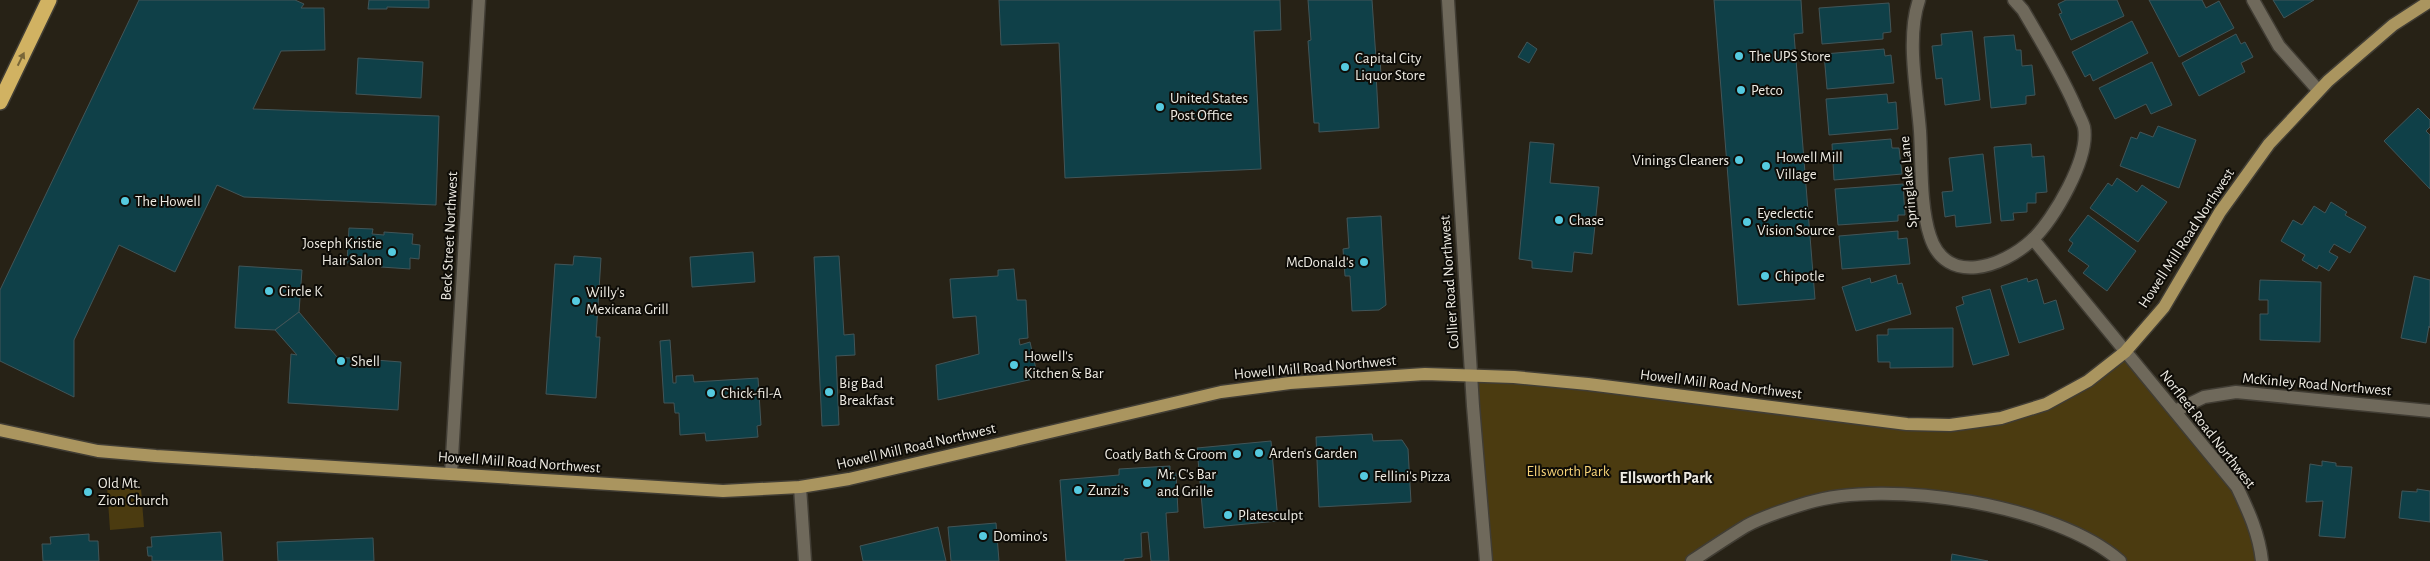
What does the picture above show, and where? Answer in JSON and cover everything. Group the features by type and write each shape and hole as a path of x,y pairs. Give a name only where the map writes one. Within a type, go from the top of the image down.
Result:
{"highway":[{"path":"0,102 49,0"}],"main road":[{"name":"Howell Mill Road Northwest","path":"0,430 74,446 127,454 723,491 800,488 849,479 1221,392 1319,381 1425,374 1471,375 1588,384 1907,424 1950,425 2001,418 2046,404 2088,381 2125,352 2164,307 2220,212 2269,144 2318,90 2393,25 2430,1"}],"street":[{"name":"Beck Street Northwest","path":"451,474 479,0"},
{"name":"Collier Road Northwest","path":"1448,0 1471,375 1486,561"},
{"name":"Springlake Lane","path":"1919,0 1914,13 1913,46 1926,209 1930,237 1939,254 1951,264 1963,268 1984,267 2017,253 2033,239 2065,195 2080,163 2084,127 2065,84 2023,10 2014,0"},
{"path":"2254,0 2279,46 2318,90"},
{"path":"2033,239 2125,352"},
{"name":"Norfleet Road Northwest","path":"2125,352 2237,487 2251,515 2260,542 2262,561"},
{"name":"McKinley Road Northwest","path":"2175,411 2204,397 2236,392 2430,411"},
{"path":"800,488 805,561"},
{"path":"1692,561 1748,526 1808,502 1866,493 1920,493 2024,514 2074,532 2120,561"}],"green space":[{"name":"Ellsworth Park","path":"2125,352 2237,487 2262,561 2120,561 2024,514 1866,493 1748,525 1692,561 1486,561 1471,375 1946,431 2046,404"},
{"path":"107,486 141,488 144,527 110,530"}],"building":[{"name":"The Howell","path":"139,0 295,0 304,4 301,8 324,8 325,50 281,51 253,109 439,116 436,205 244,197 217,185 175,272 119,245 74,340 74,397 0,361 0,290"},
{"path":"369,0 429,0 429,8 387,7 387,9 368,9"},
{"name":"United States Post Office","path":"999,0 1280,0 1281,30 1254,31 1261,169 1065,178 1059,43 1001,45"},
{"name":"Capital City Liquor Store","path":"1308,0 1372,0 1376,59 1380,60 1381,74 1376,74 1379,128 1319,132 1319,123 1314,123 1308,41 1311,40"},
{"name":"Howell Mill Village","path":"1714,0 1801,0 1803,33 1794,34 1815,299 1738,305"},
{"path":"2066,0 2117,0 2124,16 2071,40 2059,14 2062,13 2058,4"},
{"path":"2149,0 2202,0 2206,8 2219,1 2234,28 2179,57"},
{"path":"2273,0 2314,0 2284,18"},
{"path":"1889,3 1891,32 1883,33 1883,39 1822,44 1819,8"},
{"path":"2132,21 2148,53 2093,81 2090,74 2085,77 2072,52"},
{"path":"1972,31 1980,100 1945,105 1942,78 1936,79 1932,46 1942,45 1941,34"},
{"path":"2236,34 2241,44 2245,42 2253,57 2241,63 2245,72 2199,96 2182,63"},
{"path":"2014,35 2016,50 2021,50 2022,66 2032,65 2035,95 2026,96 2026,104 1991,108 1984,37"},
{"path":"1527,42 1537,49 1529,63 1518,57"},
{"path":"1884,49 1885,56 1891,55 1894,83 1827,89 1824,54"},
{"path":"358,58 423,62 421,98 356,94"},
{"path":"2152,62 2172,105 2151,114 2146,104 2115,119 2099,88"},
{"path":"1887,94 1888,103 1896,102 1898,129 1829,135 1826,99"},
{"path":"2418,108 2430,120 2430,127 2426,131 2430,135 2430,189 2384,141"},
{"path":"2158,126 2196,140 2179,188 2120,166 2131,137 2137,139 2140,132 2153,137"},
{"path":"1891,139 1892,148 1899,148 1902,174 1834,180 1832,144"},
{"name":"Chase","path":"1530,142 1554,144 1550,183 1599,187 1592,254 1574,252 1572,272 1532,268 1532,261 1519,259"},
{"path":"2031,144 2032,157 2044,156 2047,192 2036,193 2036,203 2027,203 2027,212 2013,213 2014,220 2001,221 1994,147"},
{"path":"1983,154 1991,223 1956,227 1955,215 1945,217 1942,192 1953,191 1949,158"},
{"path":"2117,178 2137,192 2142,185 2167,202 2138,242 2090,208 2108,183 2112,186"},
{"path":"1903,184 1905,215 1898,215 1898,221 1838,225 1835,189"},
{"path":"2331,202 2347,212 2345,215 2366,227 2350,253 2334,244 2329,252 2338,257 2329,271 2319,265 2317,269 2302,260 2305,255 2281,241 2293,220 2302,225 2314,206 2325,213"},
{"path":"2088,215 2136,251 2107,291 2083,273 2089,266 2068,251 2073,243 2069,240"},
{"name":"McDonald's","path":"1381,216 1386,305 1379,310 1352,311 1350,276 1345,276 1343,249 1349,248 1347,218"},
{"path":"349,228 373,229 372,234 384,235 384,232 413,234 412,244 420,245 419,259 410,258 410,269 381,267 381,262 371,261 371,265 347,263"},
{"path":"1898,231 1898,239 1907,238 1910,264 1842,269 1839,236"},
{"path":"753,252 755,282 692,287 690,257"},
{"name":"Willy's Mexicana Grill","path":"574,256 601,258 596,337 600,337 596,398 546,394 555,264 573,265"},
{"path":"839,256 844,335 854,334 855,355 836,356 839,425 822,426 814,257"},
{"name":"Circle K","path":"239,266 302,270 299,312 275,330 235,328"},
{"path":"1014,269 1017,300 1026,300 1028,338 1019,339 1020,345 1030,342 1038,378 938,400 936,365 979,354 976,316 953,318 950,279 998,276 998,270"},
{"path":"1896,275 1898,284 1902,283 1911,314 1856,331 1842,287 1870,278 1871,283"},
{"path":"2414,276 2430,280 2430,328 2429,326 2426,343 2401,338"},
{"path":"2027,278 2028,282 2037,279 2044,304 2056,300 2064,329 2019,343 2001,286"},
{"path":"2260,280 2321,282 2320,342 2260,340 2260,314 2268,314 2268,300 2259,300"},
{"path":"1990,289 2009,355 1973,365 1956,307 1964,304 1962,297"},
{"name":"Shell","path":"299,312 337,357 401,362 398,410 288,403 291,354 297,355 275,330"},
{"path":"1953,328 1953,367 1890,368 1890,362 1878,362 1877,335 1888,335 1888,329"},
{"name":"Chick-fil-A","path":"670,340 673,383 676,383 676,376 693,375 694,382 758,378 761,425 757,426 758,437 706,441 705,433 680,435 679,413 675,413 674,403 664,403 660,341"},
{"name":"Fellini's Pizza","path":"1372,434 1373,441 1402,440 1408,449 1411,502 1319,507 1316,437"},
{"path":"1271,441 1278,521 1204,528 1197,448"},
{"path":"2322,461 2336,463 2336,466 2352,467 2345,538 2319,536 2323,501 2306,502 2310,464 2322,466"},
{"path":"1170,466 1170,473 1176,473 1178,512 1166,513 1169,561 1151,561 1148,532 1141,533 1142,557 1124,559 1124,561 1066,561 1060,480 1119,475 1119,469"},
{"path":"2417,489 2430,491 2430,522 2399,518 2402,491 2417,492"},
{"path":"996,523 999,561 951,561 948,527"},
{"path":"938,527 946,561 863,561 860,546"},
{"path":"221,532 223,561 152,561 152,556 148,556 147,547 152,547 151,537"},
{"path":"89,534 89,541 98,541 99,561 43,561 42,544 51,544 50,537"},
{"path":"373,538 374,561 278,561 277,542"},
{"path":"1952,554 1988,561 1951,561"}],"place":[{"name":"The UPS Store","path":"1739,56"},
{"name":"Capital City Liquor Store","path":"1345,67"},
{"name":"Petco","path":"1741,90"},
{"name":"United States Post Office","path":"1160,107"},
{"name":"Vinings Cleaners","path":"1739,160"},
{"name":"Howell Mill Village","path":"1766,166"},
{"name":"The Howell","path":"125,201"},
{"name":"Chase","path":"1559,220"},
{"name":"Eyeclectic Vision Source","path":"1747,222"},
{"name":"Joseph Kristie Hair Salon","path":"392,252"},
{"name":"McDonald's","path":"1364,262"},
{"name":"Chipotle","path":"1765,276"},
{"name":"Circle K","path":"269,291"},
{"name":"Willy's Mexicana Grill","path":"576,301"},
{"name":"Shell","path":"341,361"},
{"name":"Howell's Kitchen & Bar","path":"1014,365"},
{"name":"Big Bad Breakfast","path":"829,392"},
{"name":"Chick-fil-A","path":"711,393"},
{"name":"Arden's Garden","path":"1259,453"},
{"name":"Coatly Bath & Groom","path":"1237,454"},
{"name":"Fellini's Pizza","path":"1364,476"},
{"name":"Mr. C's Bar and Grille","path":"1147,483"},
{"name":"Zunzi's","path":"1078,490"},
{"name":"Old Mt. Zion Church","path":"88,492"},
{"name":"Platesculpt","path":"1228,515"},
{"name":"Domino's","path":"983,536"}],"district":[{"name":"Ellsworth Park","path":"1666,477"}]}
